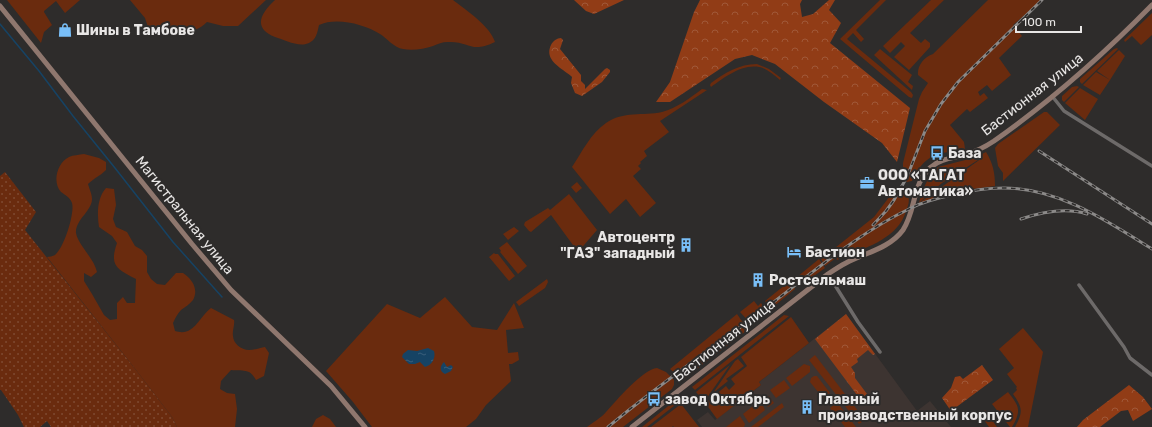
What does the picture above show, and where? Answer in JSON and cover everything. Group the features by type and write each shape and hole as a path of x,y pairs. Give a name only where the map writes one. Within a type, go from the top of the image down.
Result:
{"main road":[{"name":"Бастионная улица","path":"632,427 828,274 845,264 891,242 907,224 920,180 929,168 941,161 966,155 986,146 1052,96 1105,50 1152,5"},
{"name":"Магистральная улица","path":"0,6 213,270 231,290 331,386 365,427"}],"street":[{"path":"1052,96 1064,110 1152,166"},
{"path":"828,274 858,322 880,352"},
{"path":"1079,285 1124,347 1130,358 1152,375"}],"shaded area":[{"path":"7,0 80,0 65,13 56,1 44,11 52,25 44,32 41,43"},
{"path":"130,0 266,0 238,26 223,26 207,22 201,27 187,32 171,32 148,27 145,18"},
{"path":"275,0 453,0 483,24 495,42 480,47 475,47 461,43 446,42 422,49 407,50 397,47 380,34 366,27 350,23 333,22 319,25 316,36 310,42 305,44 295,44 275,37 263,29 261,25 263,15"},
{"path":"880,0 886,0 856,30 864,39 861,42 853,33 847,39 911,92 913,95 912,98 840,39"},
{"path":"931,0 944,0 910,33 921,43 925,39 930,43 930,47 909,70 894,57 905,46 901,42 890,53 883,46"},
{"path":"988,0 1042,0 1013,25 1022,36 999,58 1011,75 992,91 987,85 978,92 980,96 984,93 988,98 970,112 967,109 950,125 964,142 965,149 933,156 922,165 912,181 907,182 904,180 903,176 903,163 919,99 928,83 918,75 920,65"},
{"path":"1152,13 1152,35 1141,45 1132,36 1125,42 1124,40"},
{"path":"1117,48 1118,49 1082,84 1080,82 1080,79"},
{"path":"880,49 912,75 908,82 913,86 912,90 874,55"},
{"path":"1119,50 1125,56 1110,80 1097,71"},
{"path":"757,64 769,69 781,78 780,80 764,69 752,67 733,72 711,87 710,85 716,79 738,67"},
{"path":"1096,72 1110,80 1100,95 1083,85"},
{"path":"1072,87 1079,87 1064,102 1062,100 1062,96"},
{"path":"1080,88 1098,99 1085,120 1065,103"},
{"path":"702,89 707,90 660,121 669,132 644,151 647,156 638,166 641,169 633,176 656,203 640,217 626,199 610,214 572,167 591,137 601,127 613,119 626,115 655,113 668,110"},
{"path":"1044,112 1047,112 1060,125 1003,181 1003,173 998,166 995,148 998,144"},
{"path":"986,152 993,168 995,186 957,191 921,203 982,158 980,155"},
{"path":"84,154 99,158 106,162 106,170 88,184 92,197 91,203 76,228 77,238 93,262 97,272 91,277 84,273 84,281 104,315 110,320 117,319 117,303 123,297 127,303 135,303 136,279 116,266 114,257 117,243 112,236 99,227 98,206 101,196 106,188 114,189 116,205 113,219 116,227 127,232 135,246 142,250 147,256 147,272 151,279 157,284 165,285 176,273 183,273 192,281 194,285 195,296 193,300 176,316 173,323 175,331 181,332 191,329 211,308 234,320 233,339 238,346 249,350 265,347 269,353 264,376 256,380 251,373 231,370 221,381 220,389 227,393 235,394 237,409 235,427 177,427 172,417 47,257 55,255 62,245 72,214 71,201 58,188 56,178 57,173 61,164 69,157"},
{"path":"977,157 978,160 942,183 919,203 926,184 938,167"},
{"path":"5,172 36,212 25,230 136,370 172,417 177,427 51,427 47,421 40,427 24,427 18,415 0,390 0,176"},
{"path":"577,182 582,188 576,193 571,187"},
{"path":"901,189 908,196 909,200 906,211 895,230 878,242 837,260 836,258 825,266 821,259 874,217 893,192"},
{"path":"569,194 597,230 578,252 551,215 531,232 524,225 525,222 548,208 550,210"},
{"path":"514,227 519,231 508,240 503,234"},
{"path":"507,242 527,266 518,274 500,252 501,251 499,248"},
{"path":"494,253 498,254 515,276 509,281 489,257"},
{"path":"819,259 825,268 800,286 796,281 797,277"},
{"path":"547,279 548,282 545,288 519,306 516,302"},
{"path":"792,283 795,289 770,308 765,301 785,285"},
{"path":"445,297 472,327 497,330 514,303 524,328 506,330 508,353 518,352 519,360 509,364 511,381 486,405 476,419 466,427 372,427 326,371 387,304 420,318"},
{"path":"754,301 758,306 761,303 767,312 752,325 740,312"},
{"path":"737,314 746,327 746,331 685,378 679,377 670,369"},
{"path":"846,314 917,411 930,401 951,427 702,427 697,420 708,412 715,420 761,385 759,382"},
{"path":"784,315 789,316 695,390 692,387"},
{"path":"791,317 809,343 759,382 761,385 717,419 706,404 726,386 729,390 735,384 731,379 747,366 741,357"},
{"path":"1023,328 1043,352 1028,427 1015,427 1021,414 1021,410 1019,403 1013,394 1017,390 1017,387 1007,374 1014,368 999,349"},
{"path":"815,355 865,420 859,424 809,360"},
{"path":"738,359 744,366 726,379 728,381 713,393 735,361"},
{"path":"804,364 810,366 810,372 792,386 786,378"},
{"path":"730,365 704,402 696,392"},
{"path":"657,368 666,372 674,380 672,389 623,427 587,427 604,414 637,379"},
{"path":"817,376 830,393 823,398 810,382 811,378"},
{"path":"784,380 790,388 776,398 770,390"},
{"path":"1008,392 1018,408 1017,416 1012,427 1010,427 992,404"},
{"path":"766,396 767,398 769,396 774,403 768,407 762,399"},
{"path":"677,399 679,402 647,427 642,427"},
{"path":"837,402 856,427 845,427 830,408"},
{"path":"782,403 784,407 758,427 751,427"},
{"path":"681,404 699,427 651,427"},
{"path":"753,406 755,410 760,406 763,406 765,410 749,423 743,414"},
{"path":"985,410 997,427 989,427 980,414"},
{"path":"323,415 330,419 336,427 312,427 316,419"},
{"path":"740,416 745,424 744,427 726,427"}],"green space":[{"path":"574,0 624,0 594,14 586,11"},
{"path":"700,0 802,0 800,4 802,17 813,14 829,0 835,0 829,10 841,23 830,43 910,108 897,162 882,143 824,102 775,64 752,55 735,59 670,102 656,102 670,82 694,12"},
{"path":"561,38 563,40 560,49 581,75 581,81 585,85 585,89 605,69 607,68 610,70 602,82 582,96 575,93 571,83 572,77 551,59 549,50 554,41"},
{"path":"846,314 875,354 873,355 868,350 857,359 858,362 851,367 855,373 855,378 867,394 860,399 815,339"},
{"path":"982,365 993,380 951,411 942,398 951,388 955,377 960,376 963,379"},
{"path":"1129,385 1143,397 1152,409 1133,421 1128,410 1121,411 1100,427 1077,427 1083,420"}],"water":[{"path":"428,348 434,351 434,359 425,367 420,362 409,364 402,357 408,350 417,351"},
{"path":"444,362 447,367 451,365 453,367 451,371 445,374 441,368"}],"waterway":[{"path":"0,24 39,71 173,242 222,297"}],"railway":[{"path":"873,225 894,200 907,177 925,131 941,104 958,82 1042,0"},
{"path":"1039,151 1152,224"},
{"path":"608,427 660,386 848,245 889,219 928,201 969,191 992,188 1024,189 1063,200 1082,208 1100,217 1152,249"},
{"path":"1021,219 1054,211 1070,211 1087,214"}],"place":[{"name":"Шины в Тамбове","path":"65,30"},
{"name":"База","path":"937,153"},
{"name":"ООО «ТАГАТ Автоматика»","path":"867,183"},
{"name":"Автоцентр \"ГАЗ\" западный","path":"686,245"},
{"name":"Бастион","path":"794,252"},
{"name":"Ростсельмаш","path":"758,280"},
{"name":"завод Октябрь","path":"654,399"},
{"name":"Главный производственный корпус","path":"807,407"}]}
